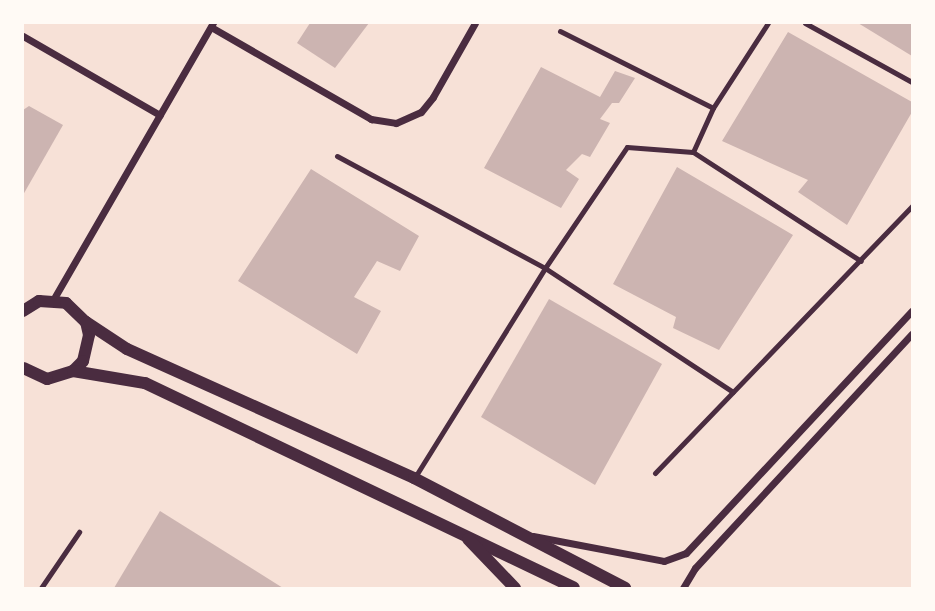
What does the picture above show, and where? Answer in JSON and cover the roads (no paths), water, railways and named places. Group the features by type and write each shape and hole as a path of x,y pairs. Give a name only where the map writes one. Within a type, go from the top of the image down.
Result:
{"street":[{"path":"52,300 212,25 371,119 396,123 422,112 475,23"},
{"path":"23,36 160,115"},
{"path":"24,308 52,300 77,311 86,322 127,349 414,478 625,588"},
{"path":"527,536 664,561 686,554 912,311"},
{"path":"73,371 88,348 86,322"},
{"path":"683,588 695,568 912,334"},
{"path":"23,368 47,379 73,371 145,383 574,588"},
{"path":"464,534 515,588"}],"lane":[{"path":"693,152 713,108 768,23"},
{"path":"805,23 912,82"},
{"path":"560,31 713,108"},
{"path":"414,478 545,268 627,147 693,152 861,261"},
{"path":"337,156 545,268 733,392"},
{"path":"655,473 912,206"},
{"path":"41,588 79,532"}]}
